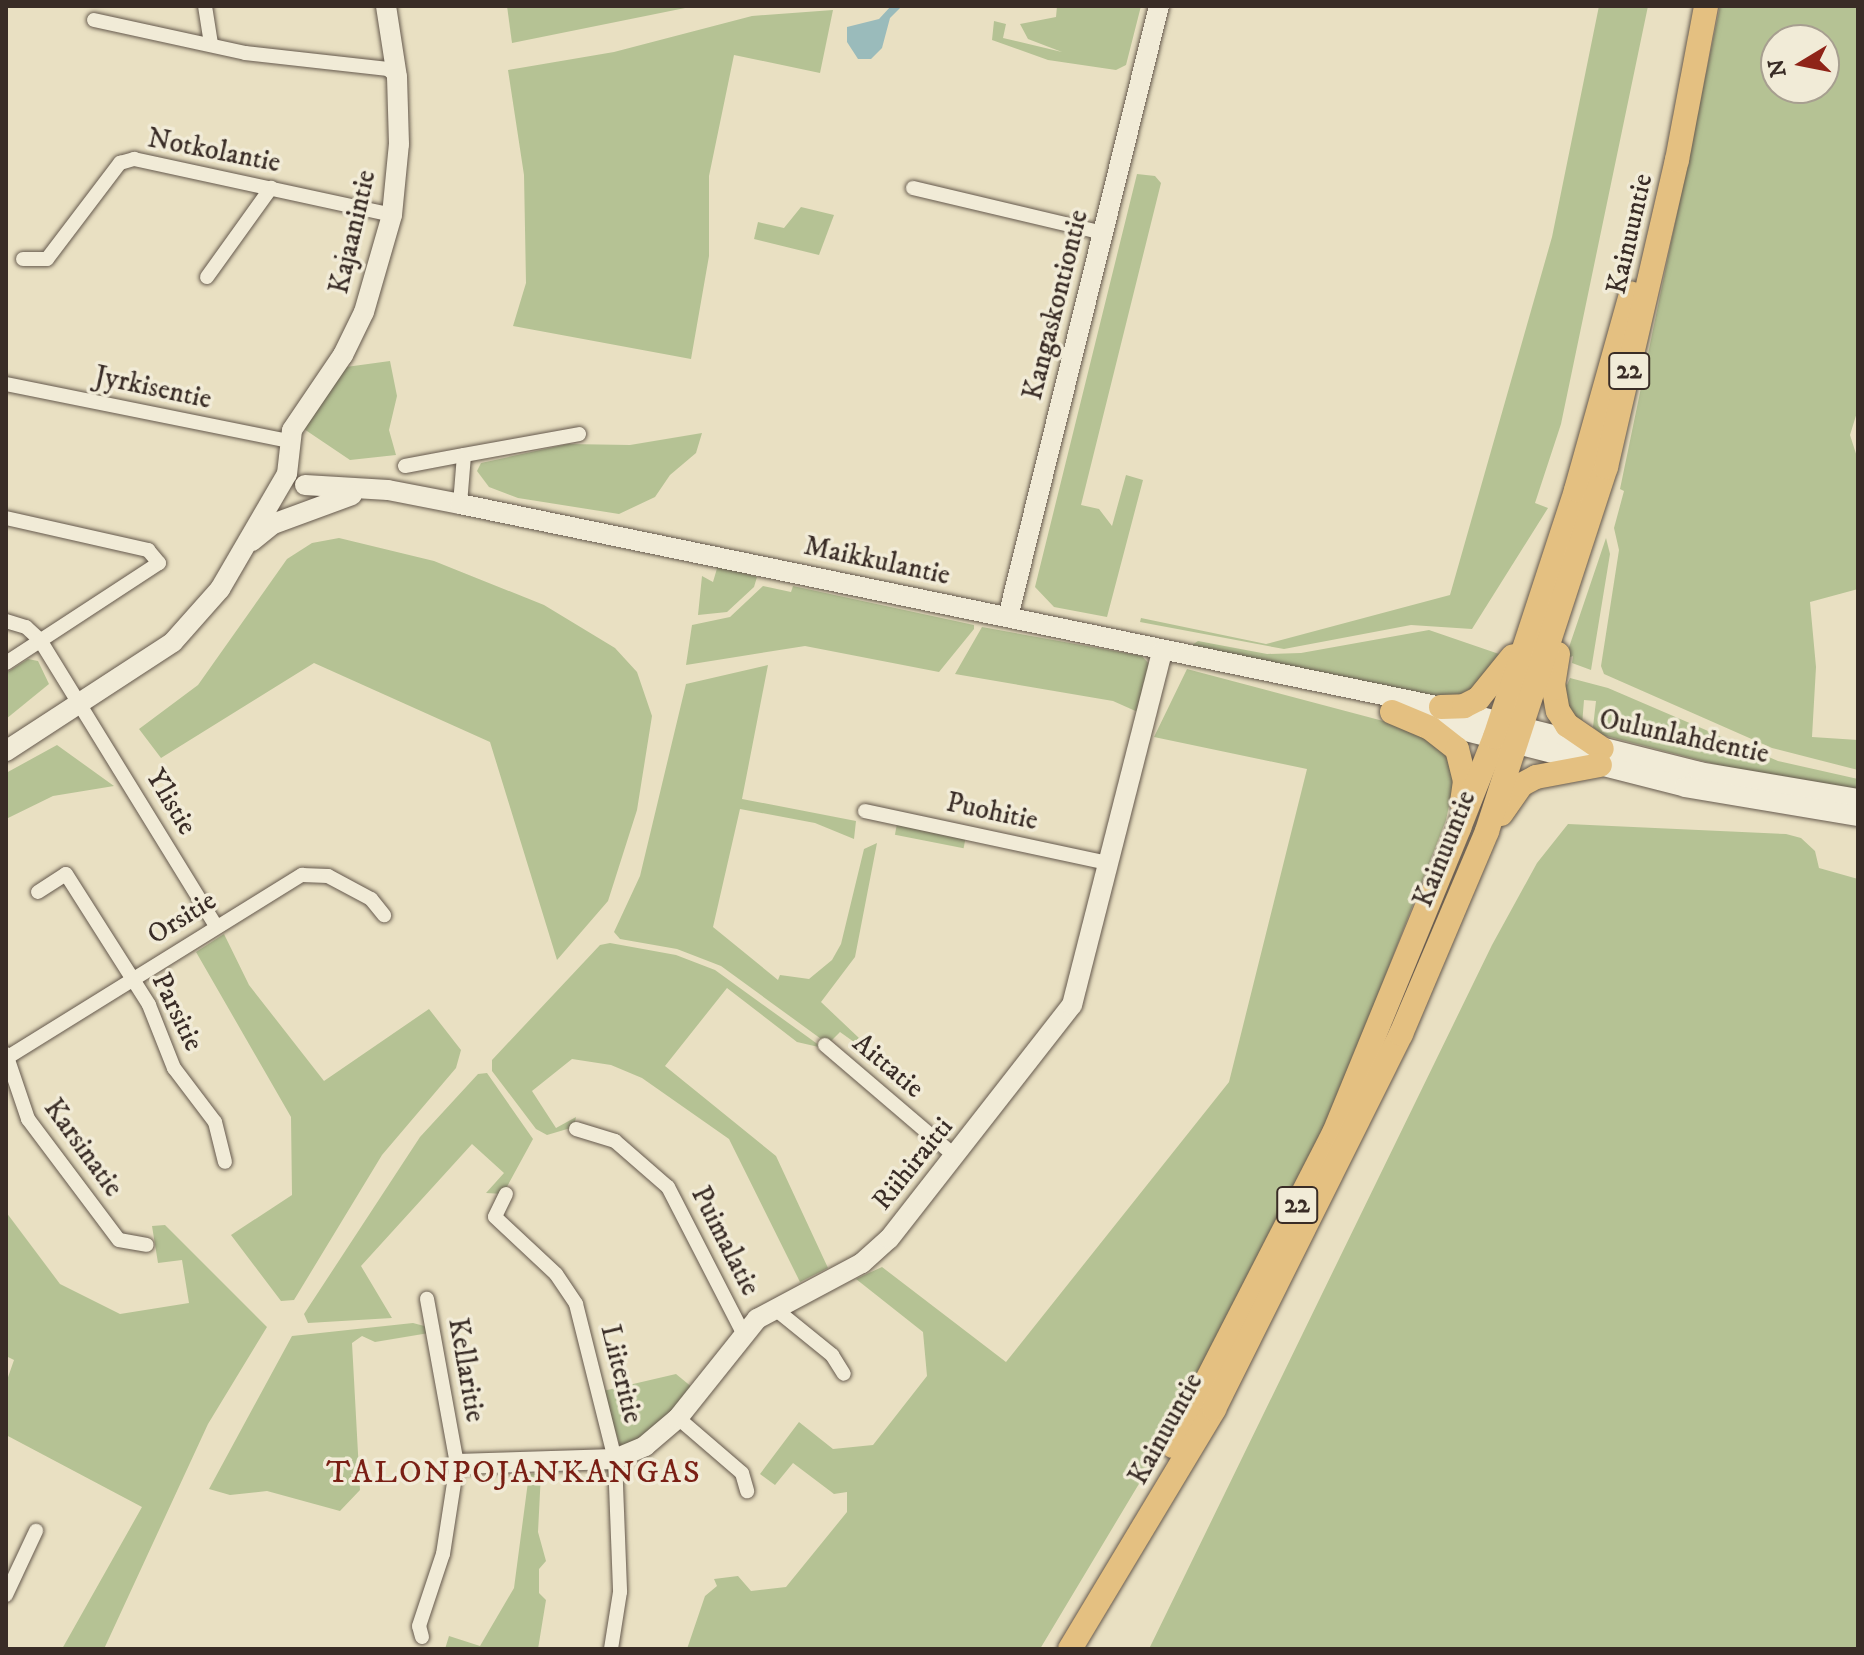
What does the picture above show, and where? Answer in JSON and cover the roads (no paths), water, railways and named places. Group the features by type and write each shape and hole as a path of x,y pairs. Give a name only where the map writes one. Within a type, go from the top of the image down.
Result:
{"highway":[{"name":"Kainuuntie","path":"1070,1649 1235,1366 1401,1034 1487,831 1532,623 1632,292 1691,6"},
{"name":"Kainuuntie","path":"1052,1649 1198,1401 1334,1133 1459,828 1508,732 1569,589 1606,467 1647,295 1706,6"},
{"path":"1487,831 1521,785 1536,777 1601,757 1567,725 1555,704 1553,684 1569,589"},
{"path":"1441,707 1464,706 1478,699 1502,672 1532,623"},
{"path":"1392,712 1430,728 1457,749 1465,781 1459,828"}],"main road":[{"name":"Kajaanintie","path":"289,446 364,312 392,215 399,144 397,77 386,6"},
{"name":"Kangaskontiontie","path":"1008,617 1159,6"},
{"path":"289,446 290,486 277,508 300,513"},
{"path":"236,561 263,532 300,513 310,496 290,486"},
{"path":"6,751 81,705 173,642 290,486"},
{"name":"Maikkulantie","path":"290,486 388,490 460,504 1441,707 1508,732"},
{"name":"Maikkulantie","path":"300,513 388,490"},
{"name":"Riihiraitti","path":"457,1464 615,1459 645,1446 678,1418 743,1333 774,1308 877,1251 1072,1005 1162,651"},
{"name":"Maikkulantie","path":"1353,691 1392,712 1508,732"},
{"name":"Oulunlahdentie","path":"1508,732 1601,757 1685,787 1858,816"},
{"name":"Oulunlahdentie","path":"1601,757 1858,799"}],"street":[{"path":"205,6 211,45"},
{"path":"94,20 211,45 388,69 397,77"},
{"name":"Notkolantie","path":"23,259 47,259 120,163 134,159 392,215"},
{"path":"207,277 271,188"},
{"path":"913,188 1103,233"},
{"name":"Jyrkisentie","path":"6,384 289,446"},
{"path":"405,466 579,434"},
{"path":"460,504 464,455"},
{"path":"6,518 148,550 159,563 6,663"},
{"path":"6,621 26,627 40,640"},
{"name":"Ylistie","path":"40,640 216,926"},
{"name":"Puohitie","path":"865,811 1108,863"},
{"name":"Orsitie","path":"7,1055 296,878 319,872 371,899 384,915"},
{"name":"Parsitie","path":"38,892 66,874 133,979 174,1068 222,1135 225,1162"},
{"name":"Aittatie","path":"825,1045 955,1156"},
{"name":"Karsinatie","path":"7,1055 22,1110 37,1131 119,1240 147,1245"},
{"name":"Puimalatie","path":"576,1129 615,1141 668,1187 743,1333"},
{"name":"Liiteritie","path":"506,1194 495,1217 556,1274 576,1304 615,1459 620,1592 611,1649"},
{"name":"Kellaritie","path":"422,1637 419,1626 443,1554 457,1464 427,1299"},
{"path":"774,1308 832,1355 844,1374"},
{"path":"678,1418 742,1473 747,1491"},
{"path":"6,1595 36,1531"}],"water":[{"path":"891,6 902,6 890,18 882,48 871,59 858,59 847,42 847,27 879,19"}],"district":[{"name":"TALONPOJANKANGAS","path":"514,1473"}]}
